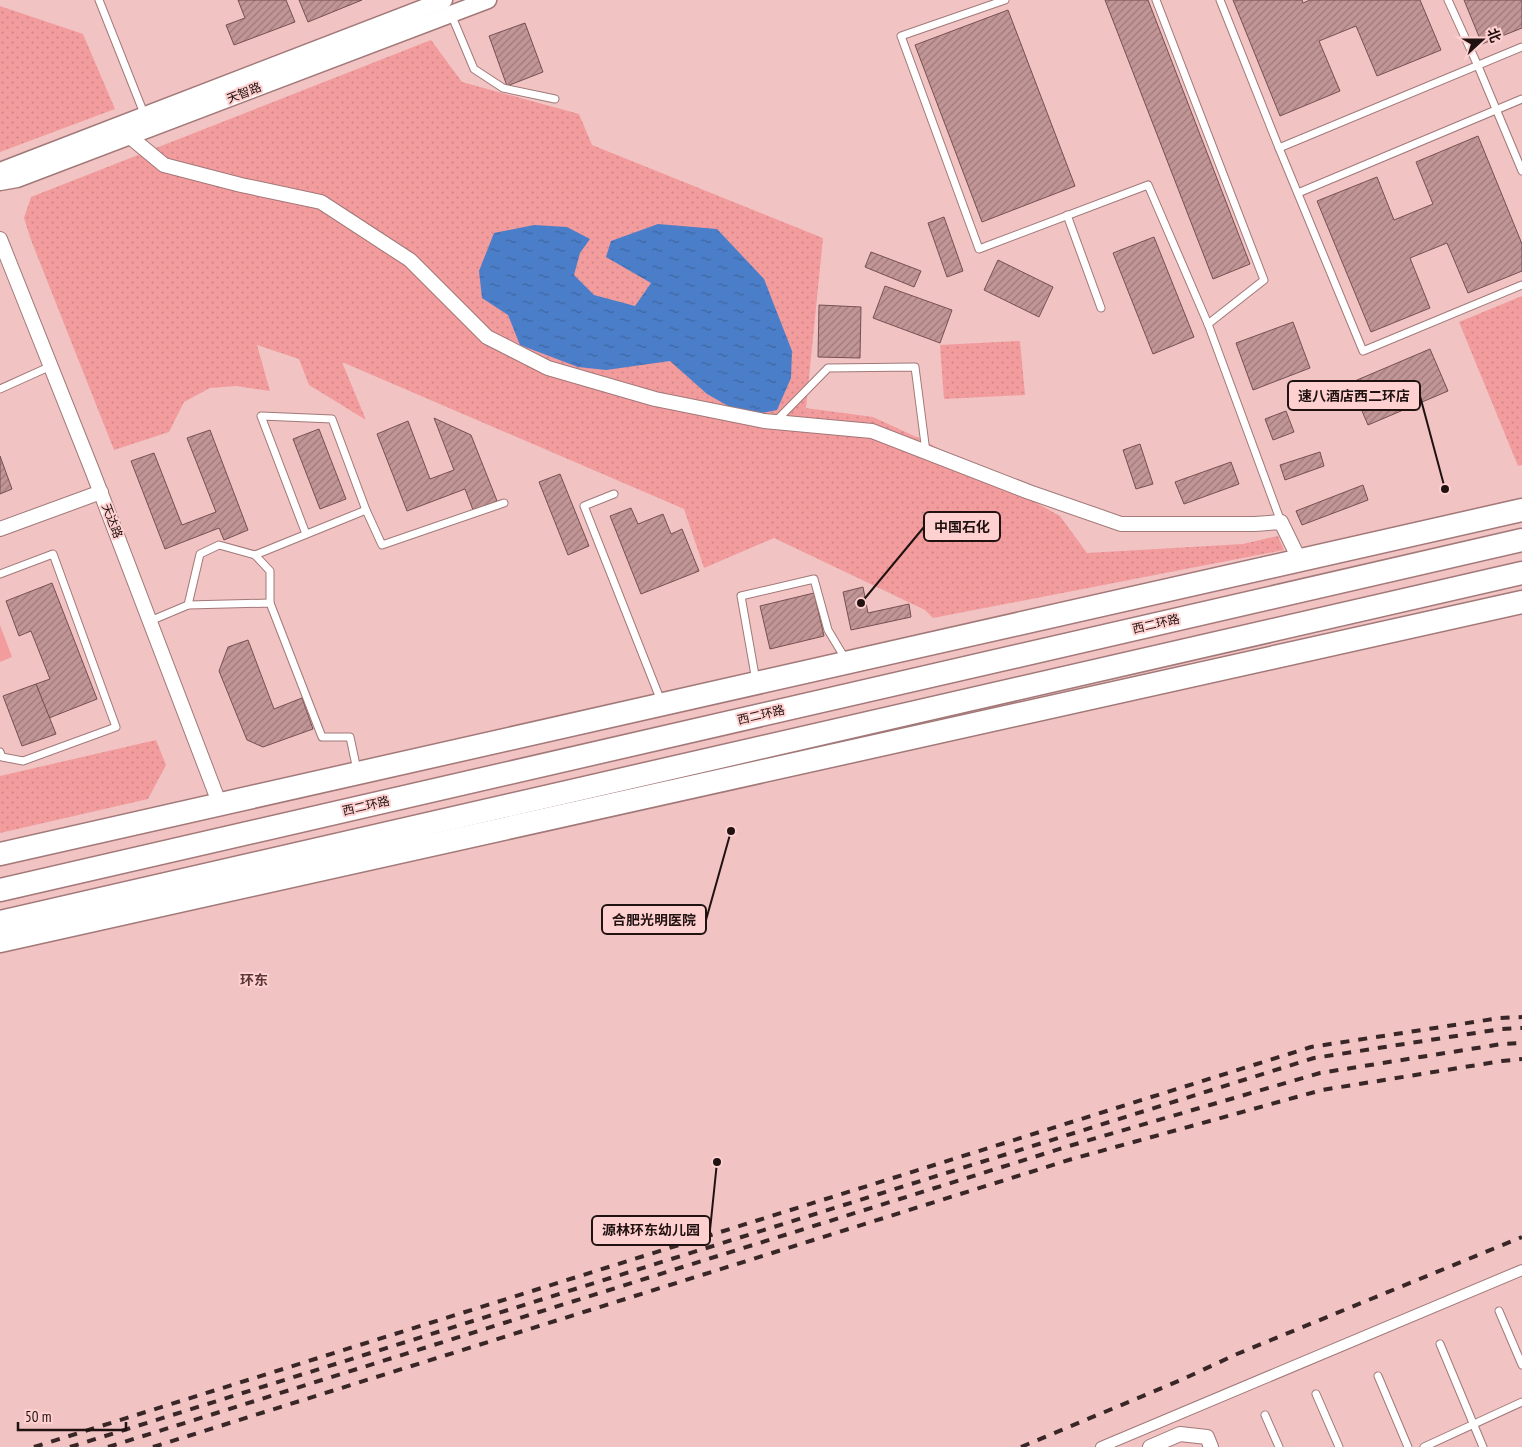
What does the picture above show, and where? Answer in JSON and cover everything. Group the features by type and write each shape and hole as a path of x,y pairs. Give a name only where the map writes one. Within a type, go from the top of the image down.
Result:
{"highway":[{"path":"0,854 1522,510"},
{"name":"西二环路","path":"0,890 1522,540"},
{"path":"0,922 1522,573"},
{"path":"0,941 1522,602"}],"street":[{"name":"天智路","path":"0,171 147,122 448,7 488,0"},
{"name":"天智路","path":"0,182 17,179 129,136 147,122"},
{"path":"129,136 164,164 241,185 322,202 410,260 487,337 548,368 655,399 774,422 872,432 1029,492 1121,524 1254,524 1281,522 1300,561"},
{"name":"天达路","path":"0,239 101,492 220,805"},
{"path":"0,529 101,492"},
{"path":"1101,1447 1522,1270"},
{"path":"1150,1447 1180,1434 1207,1436 1211,1447"}],"lane":[{"path":"99,0 147,122"},
{"path":"1005,0 901,36 979,248 1148,185 1208,324 1281,522"},
{"path":"1156,0 1264,280 1208,324"},
{"path":"1220,0 1363,351 1522,285"},
{"path":"1448,0 1522,171"},
{"path":"448,7 474,70 502,88 555,99"},
{"path":"1279,148 1522,48"},
{"path":"1298,193 1522,99"},
{"path":"1067,215 1101,308"},
{"path":"0,388 51,366"},
{"path":"774,422 828,368 916,367 926,452"},
{"path":"306,534 261,416 332,419 366,510 382,545 504,503"},
{"path":"614,494 584,506 662,704"},
{"path":"255,555 366,510"},
{"path":"188,605 200,554 219,545 255,555 270,571 270,603 322,737 350,737 358,773"},
{"path":"0,574 53,554 116,727 23,761 2,756 0,752"},
{"path":"757,683 740,596 814,579 828,630 848,662"},
{"path":"150,621 188,605 270,603"},
{"path":"1499,1311 1522,1365"},
{"path":"1440,1344 1483,1447"},
{"path":"1378,1376 1408,1447"},
{"path":"1316,1394 1339,1447"},
{"path":"1424,1447 1522,1402"},
{"path":"1265,1415 1279,1447"}],"shaded area":[{"path":"0,6 83,34 115,109 0,152"},
{"path":"431,40 462,82 579,114 592,145 823,238 806,408 873,417 925,441 1060,516 1087,553 1243,544 1278,536 1284,550 933,618 925,610 774,538 704,568 684,509 342,362 366,420 309,385 299,359 257,345 270,391 236,386 210,388 184,402 169,432 114,450 31,240 24,218 31,197"},
{"path":"1522,296 1522,465 1518,466 1459,322"},
{"path":"1020,341 1025,395 944,399 940,345"},
{"path":"0,625 12,657 0,662"},
{"path":"156,740 166,765 148,799 0,833 0,776"}],"water":[{"path":"658,224 717,229 764,279 792,351 791,378 777,410 746,416 707,394 670,361 606,370 578,367 520,345 508,315 482,298 479,271 494,233 534,225 567,227 590,239 580,253 574,275 594,295 635,306 651,283 606,257 611,241"}],"building":[{"path":"238,0 286,0 295,22 234,45 226,25 245,18"},
{"path":"299,0 362,0 308,22"},
{"path":"1105,0 1148,0 1250,264 1213,279"},
{"path":"1233,0 1302,0 1303,3 1310,0 1420,0 1441,50 1377,76 1356,26 1319,41 1340,91 1280,116"},
{"path":"1464,0 1522,0 1522,28 1482,44"},
{"path":"1008,10 1075,186 982,222 915,45"},
{"path":"525,23 543,72 507,86 489,36"},
{"path":"1478,136 1522,244 1522,271 1468,293 1447,243 1410,258 1430,308 1371,332 1317,201 1377,177 1394,220 1433,204 1416,162"},
{"path":"944,217 963,271 947,277 928,223"},
{"path":"1154,237 1194,337 1153,354 1113,253"},
{"path":"871,252 921,271 914,287 865,267"},
{"path":"998,260 1053,287 1039,317 984,290"},
{"path":"885,286 952,310 940,343 873,318"},
{"path":"819,305 861,307 860,358 818,357"},
{"path":"1293,322 1310,368 1253,390 1236,343"},
{"path":"1430,349 1448,391 1368,425 1350,383"},
{"path":"1286,411 1294,432 1273,440 1265,419"},
{"path":"434,418 471,435 497,501 473,510 465,489 407,511 377,434 408,421 430,479 454,470"},
{"path":"319,429 346,499 320,509 293,439"},
{"path":"210,430 248,530 224,540 219,528 165,549 131,461 154,453 182,525 216,512 187,438"},
{"path":"1140,444 1153,484 1136,489 1123,450"},
{"path":"1320,452 1324,466 1285,480 1280,465"},
{"path":"0,456 12,489 0,494"},
{"path":"1231,462 1239,484 1184,504 1175,482"},
{"path":"560,474 589,546 568,555 539,482"},
{"path":"1363,485 1368,500 1302,525 1296,511"},
{"path":"631,508 638,524 663,514 671,534 682,529 699,571 641,594 610,516"},
{"path":"52,583 97,699 49,718 36,684 50,679 31,631 19,636 6,601"},
{"path":"863,587 868,613 909,604 911,617 851,630 843,592"},
{"path":"814,593 824,636 770,649 760,606"},
{"path":"248,640 274,709 302,698 313,729 263,747 247,740 219,671 228,647"},
{"path":"36,684 56,734 22,746 3,696"}],"railway":[{"path":"34,1447 1311,1047 1500,1018 1522,1017"},
{"path":"70,1447 1314,1058 1501,1029 1522,1028"},
{"path":"108,1447 1069,1146 1320,1073 1502,1044 1522,1043"},
{"path":"153,1447 1072,1159 1322,1090 1522,1059"},
{"path":"1021,1447 1181,1380 1237,1354 1522,1237"}],"place":[{"name":"速八酒店西二环店","path":"1445,489"},
{"name":"中国石化","path":"861,603"},
{"name":"合肥光明医院","path":"731,831"},
{"name":"源林环东幼儿园","path":"717,1162"}],"district":[{"name":"环东","path":"254,980"}]}
